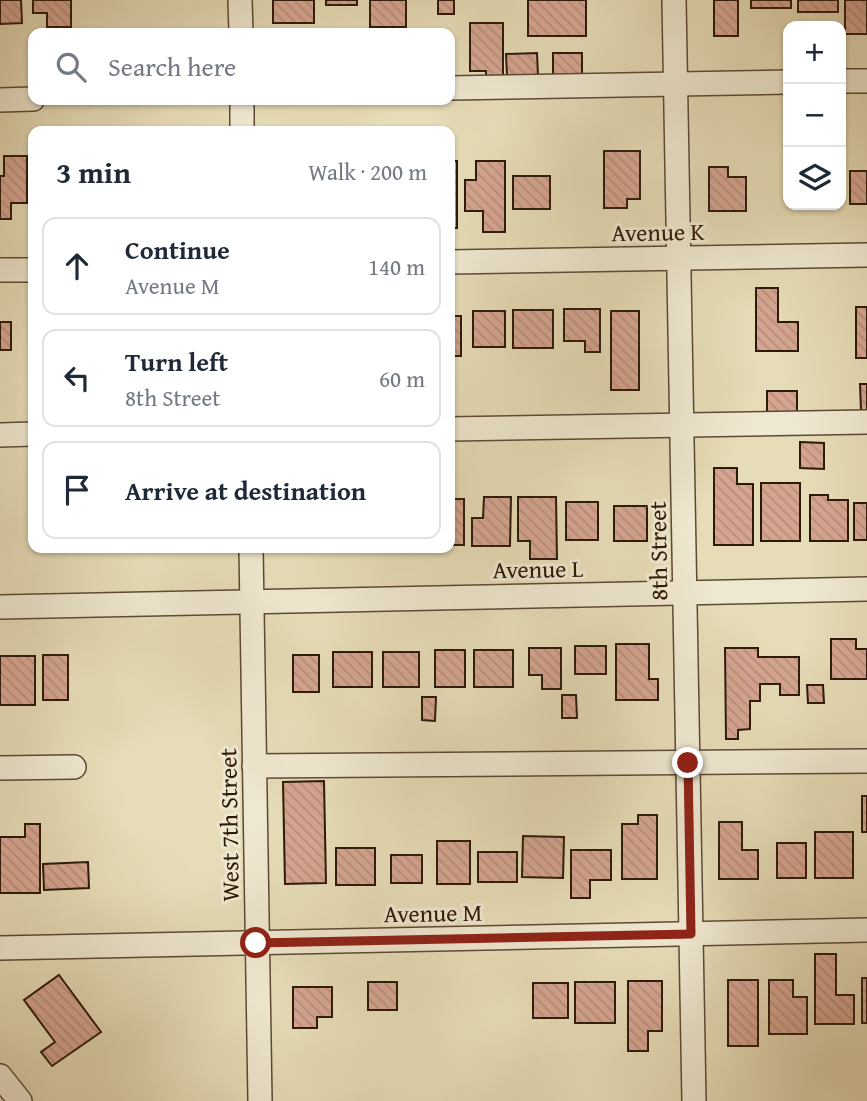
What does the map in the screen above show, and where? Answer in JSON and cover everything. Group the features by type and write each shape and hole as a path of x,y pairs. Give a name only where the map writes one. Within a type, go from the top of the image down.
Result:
{"street":[{"path":"240,0 241,28"},
{"name":"8th Street","path":"674,0 694,1101"},
{"path":"846,81 867,80"},
{"path":"455,88 783,82"},
{"path":"0,100 28,99"},
{"path":"242,105 242,126"},
{"name":"Avenue K","path":"455,262 867,255"},
{"path":"0,270 28,270"},
{"path":"455,429 867,422"},
{"path":"0,435 28,434"},
{"name":"West 7th Street","path":"251,553 260,1101"},
{"name":"Avenue L","path":"0,607 867,589"},
{"path":"254,766 867,761"},
{"path":"0,768 74,767"},
{"name":"Avenue M","path":"0,948 867,930"},
{"path":"0,1076 20,1101"}],"building":[{"path":"0,0 21,0 22,23 0,24"},
{"path":"33,0 71,0 71,27 47,27 47,13 33,13"},
{"path":"273,0 314,0 314,23 273,23"},
{"path":"326,0 357,0 357,5 326,5"},
{"path":"370,0 406,0 406,27 370,27"},
{"path":"438,0 454,0 454,14 438,14"},
{"path":"528,0 586,0 586,36 528,36"},
{"path":"714,0 738,0 738,36 714,36"},
{"path":"751,0 791,0 791,8 751,8"},
{"path":"798,0 838,0 838,12 798,12"},
{"path":"845,0 867,0 867,34 846,34"},
{"path":"470,23 503,23 503,83 486,83 486,71 470,71"},
{"path":"537,53 538,76 507,76 506,54"},
{"path":"553,53 582,53 582,76 553,76"},
{"path":"604,151 640,151 640,199 627,199 627,208 604,208"},
{"path":"4,156 27,156 27,203 11,203 11,219 0,219 0,176 4,176"},
{"path":"455,161 457,161 455,228"},
{"path":"476,161 505,161 505,232 483,232 483,211 465,211 465,180 476,180"},
{"path":"709,167 728,167 728,177 746,177 746,211 709,211"},
{"path":"850,171 867,171 867,204 850,204"},
{"path":"513,176 550,176 550,209 513,209"},
{"path":"756,288 778,288 778,322 798,322 798,351 756,351"},
{"path":"856,307 867,307 867,358 856,358"},
{"path":"564,309 600,309 600,352 585,352 585,341 564,341"},
{"path":"513,310 553,310 553,348 513,348"},
{"path":"473,311 505,311 505,347 473,347"},
{"path":"611,311 639,311 639,390 611,390"},
{"path":"455,316 461,316 461,356 455,356"},
{"path":"0,322 11,322 11,350 0,350"},
{"path":"860,384 867,384 867,410 861,410"},
{"path":"767,391 797,391 797,414 767,414"},
{"path":"800,442 824,443 824,469 800,468"},
{"path":"714,468 737,468 737,484 753,484 753,545 714,545"},
{"path":"761,483 800,483 800,541 761,541"},
{"path":"810,495 828,495 828,500 848,500 848,541 810,541"},
{"path":"484,497 511,497 510,546 472,546 472,518 483,518"},
{"path":"518,497 556,497 557,559 530,559 530,541 518,541"},
{"path":"455,499 464,499 464,545 455,545"},
{"path":"566,502 598,502 598,540 566,540"},
{"path":"854,503 867,503 867,540 854,540"},
{"path":"614,506 647,506 647,541 614,541"},
{"path":"831,639 856,639 856,649 867,649 867,679 831,679"},
{"path":"616,644 649,644 649,679 658,679 658,700 616,700"},
{"path":"575,646 606,646 606,674 575,674"},
{"path":"529,648 561,648 561,689 542,689 542,675 529,675"},
{"path":"725,648 758,648 758,657 799,657 799,695 780,695 780,684 760,684 760,701 750,701 750,729 738,730 738,739 726,739"},
{"path":"435,650 465,650 465,687 435,687"},
{"path":"474,650 513,650 513,687 474,687"},
{"path":"333,652 372,652 372,687 333,687"},
{"path":"383,652 419,652 419,687 383,687"},
{"path":"43,655 68,655 68,700 43,700"},
{"path":"293,655 319,655 319,692 293,692"},
{"path":"0,656 35,656 35,705 0,705"},
{"path":"807,685 823,685 824,703 808,703"},
{"path":"562,695 576,695 577,718 562,718"},
{"path":"422,697 436,697 435,721 422,720"},
{"path":"324,781 326,883 285,884 283,782"},
{"path":"862,796 867,796 867,832 862,832"},
{"path":"638,815 657,815 657,879 622,879 622,824 638,824"},
{"path":"719,822 742,822 742,850 758,850 758,879 719,879"},
{"path":"25,824 40,824 40,893 0,893 0,837 25,837"},
{"path":"815,832 853,832 853,878 815,878"},
{"path":"523,836 564,837 563,878 522,877"},
{"path":"437,841 470,841 470,884 437,884"},
{"path":"777,843 806,843 806,878 777,878"},
{"path":"336,848 375,848 375,885 336,885"},
{"path":"571,850 611,850 611,880 590,880 590,898 571,898"},
{"path":"478,852 517,852 517,882 478,882"},
{"path":"391,855 422,855 422,883 391,883"},
{"path":"88,862 89,888 44,890 43,864"},
{"path":"815,954 836,954 836,995 854,995 854,1024 815,1024"},
{"path":"59,975 101,1032 52,1066 41,1052 55,1042 24,1000"},
{"path":"862,978 867,978 867,1023 862,1023"},
{"path":"728,980 758,980 758,1046 728,1046"},
{"path":"769,980 793,980 793,997 807,997 807,1034 769,1034"},
{"path":"628,981 662,981 662,1031 648,1031 648,1051 628,1051"},
{"path":"368,982 397,982 397,1010 368,1010"},
{"path":"575,982 615,982 615,1023 575,1023"},
{"path":"533,983 568,983 568,1018 533,1018"},
{"path":"293,987 332,987 332,1017 317,1017 317,1028 293,1028"}],"route":[{"path":"256,943 691,934 688,763"}]}
